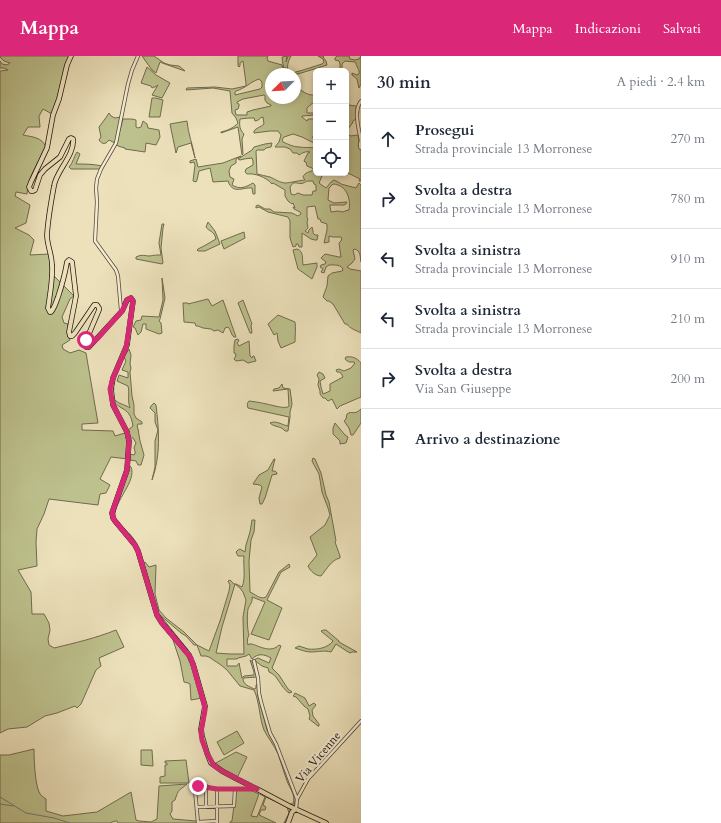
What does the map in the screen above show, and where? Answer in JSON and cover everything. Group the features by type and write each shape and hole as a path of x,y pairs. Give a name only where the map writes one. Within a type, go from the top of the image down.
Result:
{"main road":[{"path":"71,56 67,65 59,99 53,116 47,148 30,187 31,191 36,189 40,174 60,157 69,139 73,138 74,140 68,157 55,180 48,225 47,237 52,260 48,309 51,312 53,309 63,282 67,262 69,260 72,262 76,292 69,334 70,336 75,333 94,305 98,305 99,308 85,343 86,347 89,347 122,311 127,300 130,298 132,299 133,302 127,345 110,389 113,405 129,438 127,470 114,506 112,513 113,517 138,551 159,620 192,660 205,710 201,732 202,740 213,765 289,806 294,812"},
{"path":"294,812 303,812 326,823"},
{"path":"289,821 294,812"}],"street":[{"path":"122,311 116,270 95,241 97,202 96,188 97,179 101,169 116,143 128,84 138,56"},
{"path":"361,101 358,105 357,114 361,148"},
{"path":"254,661 261,702 270,733 276,744 297,799"},
{"name":"Via Vicenne","path":"294,812 297,799 308,779 361,721"},
{"path":"217,789 217,822 198,822 196,787 206,786 217,789 257,789"},
{"path":"206,786 206,807"},
{"path":"197,807 234,806 235,789"}],"green space":[{"path":"0,56 70,56 52,114 43,109 39,116 40,127 28,127 23,135 39,139 46,147 31,176 27,194 16,192 15,196 30,205 26,223 15,228 29,235 34,240 30,255 49,254 51,273 74,296 70,299 62,317 64,323 68,324 68,336 70,340 62,345 63,349 70,353 79,350 86,353 98,423 82,424 82,430 113,431 115,436 125,433 127,437 128,459 111,457 100,479 110,485 106,493 100,494 98,505 49,499 37,529 37,566 18,570 31,592 32,614 44,614 49,623 49,645 54,648 93,638 116,630 124,647 99,658 101,666 96,670 81,704 77,708 75,706 45,716 27,727 8,729 0,733 0,71 8,70 0,68 0,61 2,64 7,65 10,63 4,61"},
{"path":"142,56 154,56 164,63 179,66 185,71 160,62 156,73"},
{"path":"238,56 268,56 268,61 282,65 283,68 265,68 265,96 243,99 237,102 239,106 238,109 235,110 236,115 247,115 247,112 271,106 269,104 301,104 301,90 307,94 313,95 313,103 307,108 307,113 313,113 313,115 302,117 307,121 308,119 313,119 313,142 293,134 284,137 282,140 283,142 295,146 313,148 313,169 307,166 306,162 304,161 310,152 299,155 297,153 293,153 290,149 285,147 275,147 279,142 281,135 278,131 254,133 255,130 264,124 263,117 255,121 254,118 240,119 240,128 244,134 242,139 242,155 238,127 221,133 232,128 238,123 232,113 230,91 213,88 186,90 187,88 215,87 232,89 246,86 243,61 240,63 239,67","holes":["259,79 262,82 262,87 260,89 235,95 236,91"]},
{"path":"287,56 286,62 288,56 291,56 288,68 283,68 282,57"},
{"path":"318,56 324,56 323,57 327,65 313,68 313,69 301,73 301,70 322,64 324,62 323,59"},
{"path":"337,56 349,56 350,59 355,60 359,59 361,56 361,84 359,88 357,79 352,75 352,73 357,75 359,74 356,63 345,61 342,64 342,68 340,68 339,61 335,60"},
{"path":"147,67 156,75 170,83 162,98 152,95 158,85 152,88 151,86 141,83"},
{"path":"152,98 163,100 160,117 149,117"},
{"path":"349,105 356,106 356,119 349,128"},
{"path":"109,113 115,118 121,117 115,143 109,140 106,143 101,143 99,140 101,137 99,127"},
{"path":"123,119 136,120 136,127 138,128 141,127 143,121 147,124 148,128 159,130 160,137 156,145 146,143 145,152 125,149 118,146 116,144"},
{"path":"187,121 195,158 191,143 178,147 176,153 170,124"},
{"path":"349,135 358,135 358,146 361,149 361,181 359,181 360,179 349,174"},
{"path":"272,143 271,147 256,151 257,174 286,183 305,180 303,177 308,172 313,170 313,176 322,176 319,183 326,188 334,180 341,184 356,188 359,183 361,185 361,262 359,252 354,249 355,259 347,267 361,271 361,333 345,324 333,304 323,297 327,286 328,276 332,273 343,270 339,266 329,265 326,267 324,273 321,272 323,269 320,267 321,265 325,264 326,262 321,258 325,254 341,257 339,243 342,238 329,236 329,242 324,243 327,224 318,219 315,206 307,207 308,228 305,231 308,233 312,227 313,233 318,235 317,240 311,239 302,233 302,247 299,247 298,244 296,244 296,246 293,247 290,238 290,221 288,217 268,212 259,207 256,208 256,206 258,205 265,209 270,209 274,212 292,213 298,216 301,214 300,212 294,209 293,203 292,204 288,201 285,196 285,190 273,183 272,184 267,179 253,174 247,174 245,172 246,169 253,165 252,158 238,159 254,147","holes":["307,181 313,181 316,185 316,191 313,191 312,195 303,195 298,193 294,195 291,194 290,187 293,183 301,184","333,184 342,187 347,193 349,197 349,210 343,212 331,212 330,205 344,205 347,202 334,203 328,200 329,188"]},
{"path":"77,152 80,154 76,164 92,164 102,166 100,169 71,169 69,167 72,164"},
{"path":"241,156 236,159 236,163 231,166 229,171 230,177 234,179 232,185 240,188 253,183 255,185 255,194 253,194 252,188 235,189 232,188 228,181 213,182 210,168 199,171 196,182 193,181 195,165 194,162 190,163 190,161 196,159 198,167 223,163"},
{"path":"208,222 215,231 220,244 205,251 198,251 198,249 216,239 214,234 206,227"},
{"path":"162,224 164,224 161,248 163,263 136,259 136,257 143,255 161,255 159,243"},
{"path":"244,232 245,238 224,249 221,241"},
{"path":"297,249 302,253 303,265 317,263 312,279 298,269 293,250"},
{"path":"162,278 165,298 159,321 161,323 162,333 159,334 146,329 146,324 143,324 141,332 138,335 133,327 136,321 141,320 142,316 159,317 163,300"},
{"path":"208,299 212,306 223,300 236,337 233,336 228,327 225,328 223,333 218,330 214,331 196,326 195,323 184,322 183,303 188,304"},
{"path":"243,300 252,324 252,333 250,333 238,303"},
{"path":"278,315 295,322 295,342 281,348 277,333 274,335 268,324"},
{"path":"238,339 239,341 237,343 239,346 249,341 250,356 252,358 254,356 256,361 248,363 243,360 236,361 234,359 236,356 234,353 235,340"},
{"path":"129,349 131,355 130,372 134,414 136,418 142,422 142,424 138,424 137,426 144,455 141,465 138,465 136,461 130,460 130,454 135,454 134,448 136,443 133,438 129,436 127,431 133,426 128,412 117,405 114,405 112,387 114,388 113,393 115,400 130,408 128,386 117,381 119,375 128,378 128,372 122,370 126,361 124,357"},
{"path":"346,357 354,358 361,363 361,397 340,406 337,409 332,399 328,401 320,394 318,385 319,379 317,375 319,372 323,374 325,378 320,381 323,394 330,391 330,384 343,377 341,373 337,372 336,370 339,369 344,371 351,368 355,363 346,360"},
{"path":"282,384 283,388 290,389 292,404 288,431 285,431 270,423 277,422 288,426 289,417 248,408 247,406 249,401 280,407 288,407 288,389 273,391 274,389 279,388"},
{"path":"154,403 156,405 158,430 155,422 155,413 150,408"},
{"path":"361,409 361,423 353,435 351,435 349,428 344,421 347,414 355,413"},
{"path":"335,423 348,437 346,443 340,444 340,441 333,434"},
{"path":"158,430 157,461 152,480 155,467 155,441"},
{"path":"313,458 315,459 321,473 329,502 335,542 340,556 340,558 332,563 321,576 313,573 308,566 317,555 310,537 325,525 330,515 322,492 319,474 312,461"},
{"path":"274,459 272,471 275,471 277,474 272,475 265,498 262,504 260,504 259,498 262,487 260,485 253,484 259,475 268,470"},
{"path":"129,465 132,473 131,478 118,504 115,516 118,522 134,539 137,546 114,518 113,511"},
{"path":"252,520 255,520 249,561 250,592 260,597 266,597 279,572 289,564 290,567 281,572 267,600 282,608 269,640 251,634 265,602 252,597 252,602 248,609 248,645 252,644 269,649 273,649 279,645 281,646 272,668 292,692 289,693 283,688 275,676 269,672 268,668 262,666 254,660 258,658 269,663 271,658 266,656 259,655 252,659 249,654 237,659 227,659 227,666 237,666 239,663 242,678 244,676 254,675 250,660 253,662 257,677 243,678 243,680 247,685 254,689 258,683 258,696 267,730 276,745 296,798 294,806 290,804 293,804 294,801 293,795 278,754 264,730 254,690 240,686 221,665 209,657 201,656 197,645 209,651 229,591 230,585 228,581 230,580 234,584 235,584 236,584 242,587 244,576 244,556 238,556 236,552 240,549 245,552","holes":["235,584 240,588 246,600 243,617 244,654 216,653"]},
{"path":"145,562 149,567 156,565 155,594 159,610 166,618 184,632 197,645 194,645 186,636 160,615 188,650 158,616 143,563"},
{"path":"326,630 339,642 357,652 350,653 336,644 331,652 309,652 295,648 299,646 308,649 315,649 328,645 333,641 321,631"},
{"path":"173,640 189,658 192,664 202,698 191,700 190,684 184,682 180,661"},
{"path":"295,693 305,698 309,706 314,703 316,705 312,710 313,716 319,726 309,719 310,716 308,709 296,697 293,696"},
{"path":"237,731 244,743 224,755 217,742"},
{"path":"34,749 37,783 39,793 46,799 46,811 63,816 97,812 131,792 136,820 151,822 157,819 159,786 187,784 179,790 175,800 172,802 172,811 170,814 173,819 196,821 197,823 118,823 115,821 110,823 0,823 0,755 9,755"},
{"path":"141,750 152,750 153,766 141,765"},
{"path":"236,752 247,757 237,778 214,764"},
{"path":"186,760 189,783 160,783 160,777 165,776 165,765 167,765 167,763 165,763 165,761"},
{"path":"236,790 250,790 259,794 251,816 257,817 265,797 260,794 261,793 282,805 266,797 263,805 266,807 265,810 261,810 259,815 276,823 230,823 232,821"},
{"path":"287,807 291,811 286,823 284,823 289,813"}],"waterway":[{"path":"0,797 26,813 54,818 70,823"},
{"path":"0,804 13,806"}],"route":[{"path":"86,340 85,345 86,347 89,347 122,311 128,298 132,299 133,302 127,345 110,389 113,405 129,438 126,476 114,506 112,513 113,517 138,551 159,620 192,660 204,704 205,710 201,732 202,740 208,756 213,765 237,780 257,789 217,789 198,786"}]}
